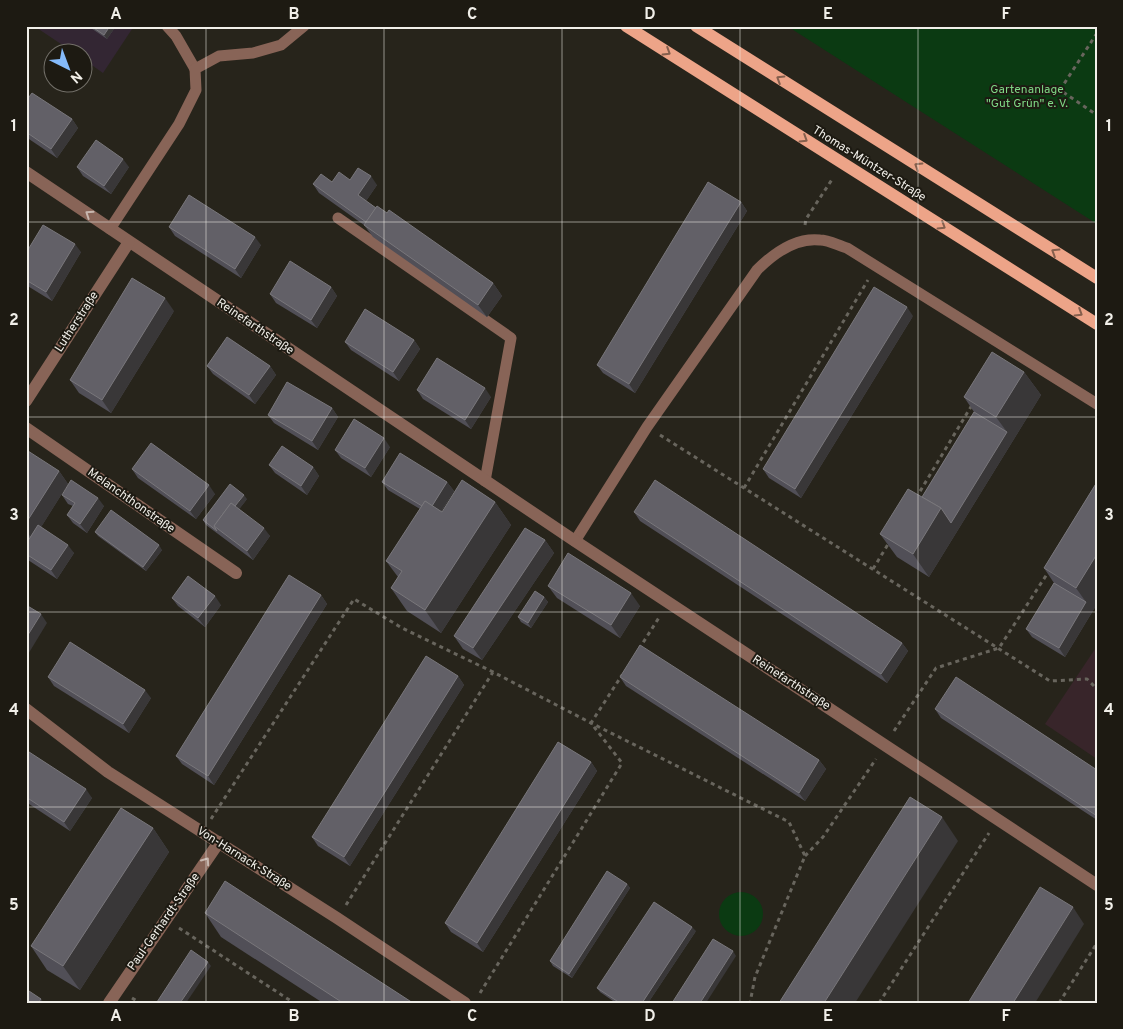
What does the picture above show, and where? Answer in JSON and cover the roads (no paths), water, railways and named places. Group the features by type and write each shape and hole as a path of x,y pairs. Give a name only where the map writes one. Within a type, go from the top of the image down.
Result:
{"main road":[{"name":"Thomas-Müntzer-Straße","path":"626,26 1097,324"},
{"name":"Thomas-Müntzer-Straße","path":"696,26 709,30 1097,278"}],"street":[{"name":"Reinefarthstraße","path":"26,172 575,541 1097,885"},
{"name":"Lutherstraße","path":"26,401 129,242"},
{"name":"Melanchthonstraße","path":"26,428 236,574"},
{"name":"Von-Harnack-Straße","path":"26,709 108,772 337,918 465,1003"},
{"name":"Paul-Gerhardt-Straße","path":"109,1003 219,842"}],"lane":[{"path":"110,229 179,124 196,90 195,69 176,36 167,26"},
{"path":"195,69 219,56 253,53 281,45 304,26"},
{"path":"338,218 511,338 486,481"},
{"path":"575,541 647,426 757,270 772,254 802,242 820,240 847,248 1097,404"}],"park label":[{"name":"Gartenanlage \"Gut Grün\" e. V.","path":"1027,97"}]}
